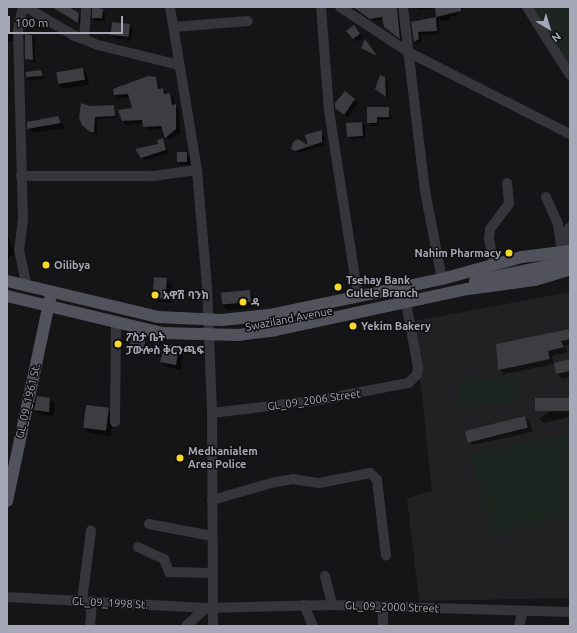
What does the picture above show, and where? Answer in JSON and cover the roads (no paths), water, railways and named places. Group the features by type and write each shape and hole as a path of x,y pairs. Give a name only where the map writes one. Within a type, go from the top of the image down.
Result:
{"main road":[{"path":"7,280 26,284 50,298 116,323 162,333 209,328 358,297 442,279 522,258 568,255"},
{"name":"Swaziland Avenue","path":"7,286 141,323 209,328 261,326 568,255"},
{"path":"209,328 260,332 485,286 535,280 570,269"},
{"name":"Swaziland Avenue","path":"7,291 50,298"},
{"path":"7,296 50,298"},
{"name":"GL_09_1961 St.","path":"7,501 11,459 50,298"}],"street":[{"path":"84,39 86,7"},
{"path":"170,7 197,170 209,328 212,413 212,573 210,608 213,626"},
{"path":"321,7 331,126 358,297"},
{"path":"340,7 410,53 570,134"},
{"path":"403,7 410,53 425,191 442,279"},
{"path":"527,7 570,75"},
{"path":"26,284 19,250 23,219 21,176 22,13 114,50 179,65"},
{"path":"174,27 248,21"},
{"path":"21,176 153,176 197,170"},
{"path":"494,265 489,239 490,229 509,204 507,183"},
{"path":"546,197 558,224 568,255"},
{"path":"568,255 567,231 570,227"},
{"name":"GL_09_2006 Street","path":"212,413 388,389 414,379 418,366 406,302"},
{"path":"115,422 116,323"},
{"path":"212,500 275,482 293,480 319,483 370,473 377,480 386,555"},
{"path":"149,524 212,536"},
{"path":"90,626 87,601 91,531"},
{"path":"138,547 164,559 170,572 212,573"},
{"path":"324,576 332,605"},
{"name":"GL_09_1998 St.","path":"7,597 210,608"},
{"path":"304,605 313,626"},
{"name":"GL_09_2000 Street","path":"210,608 332,605 570,612"},
{"path":"383,607 383,626"},
{"path":"186,626 210,608"},
{"path":"519,626 523,610"}],"place":[{"name":"Nahim Pharmacy","path":"509,253"},
{"name":"Oilibya","path":"46,265"},
{"name":"Tsehay Bank Gulele Branch","path":"338,287"},
{"name":"አዋሽ ባንክ","path":"155,295"},
{"name":"ዳ","path":"243,302"},
{"name":"Yekim Bakery","path":"353,326"},
{"name":"ፖስታ ቤት ፓውሎስ ቅርንጫፍ","path":"118,344"},
{"name":"Medhanialem Area Police","path":"180,458"}]}
